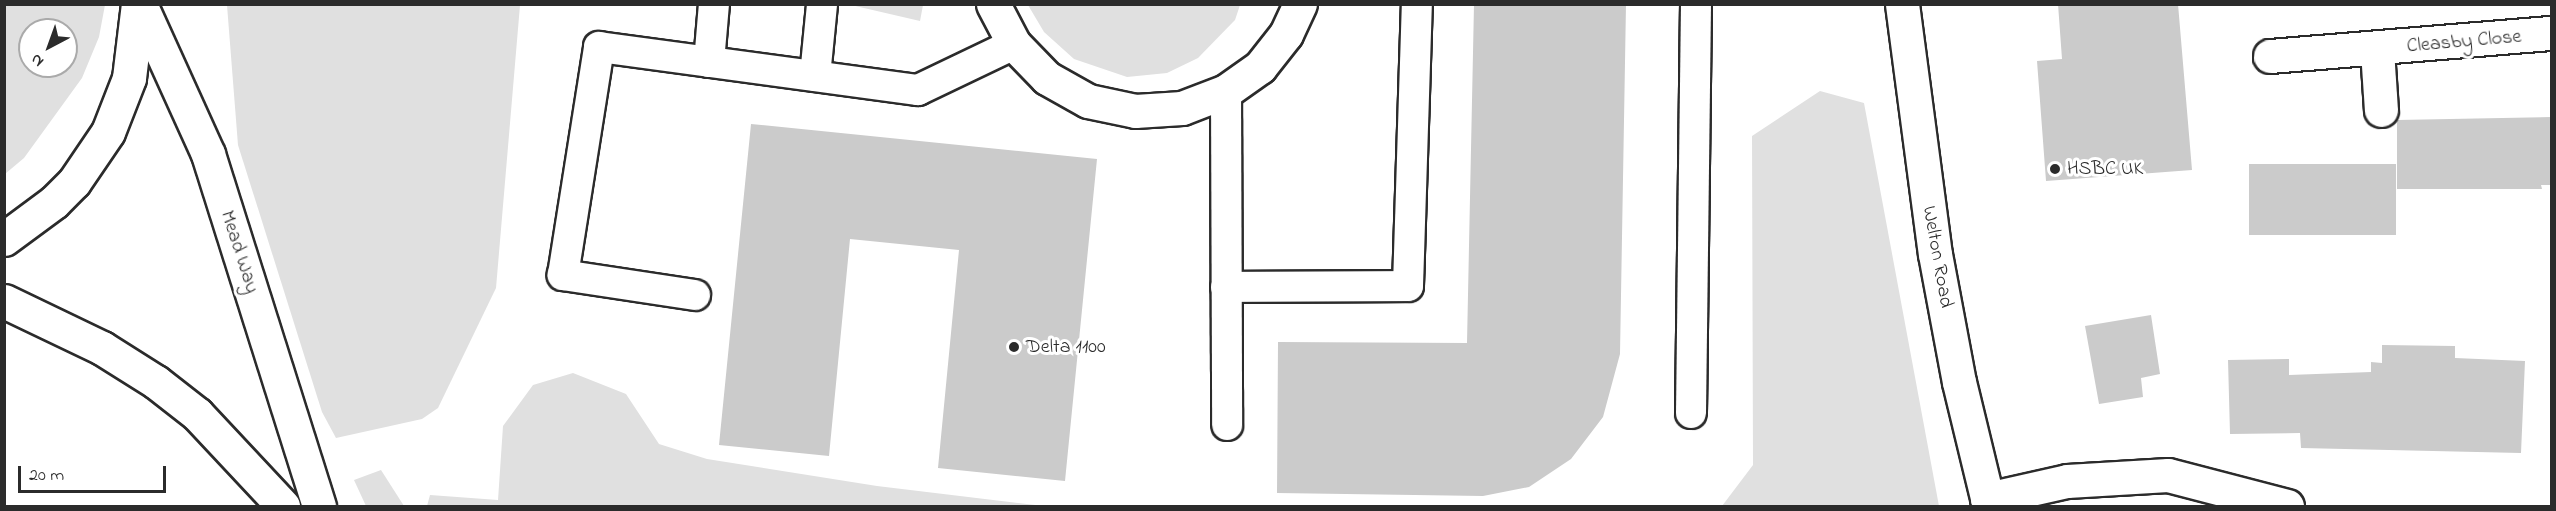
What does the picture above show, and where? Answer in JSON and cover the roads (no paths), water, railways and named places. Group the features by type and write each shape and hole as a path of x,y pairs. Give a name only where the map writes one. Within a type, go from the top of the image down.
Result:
{"street":[{"path":"4,239 54,202 74,182 108,132 129,78 139,4"},
{"name":"Mead Way","path":"139,4 208,154 319,507"},
{"path":"993,4 1014,44 1047,78 1088,101 1123,109 1182,108 1226,91 1260,67 1286,34 1300,4"},
{"name":"Welton Road","path":"1902,4 1935,254 1959,382 1988,503"},
{"name":"Cleasby Close","path":"2270,56 2377,50 2552,33"},
{"path":"2377,50 2381,110"},
{"path":"4,302 102,348 156,382 196,414 283,507"},
{"path":"1988,503 2067,481 2168,476 2287,507"}],"lane":[{"path":"709,62 714,4"},
{"path":"815,76 822,4"},
{"path":"1226,287 1408,286 1417,4"},
{"path":"1691,413 1696,4"},
{"path":"696,295 562,275 599,47 918,90 1014,44"},
{"path":"1226,91 1227,425"}],"place":[{"name":"HSBC UK","path":"2055,169"},
{"name":"Delta 1100","path":"1014,347"}]}
